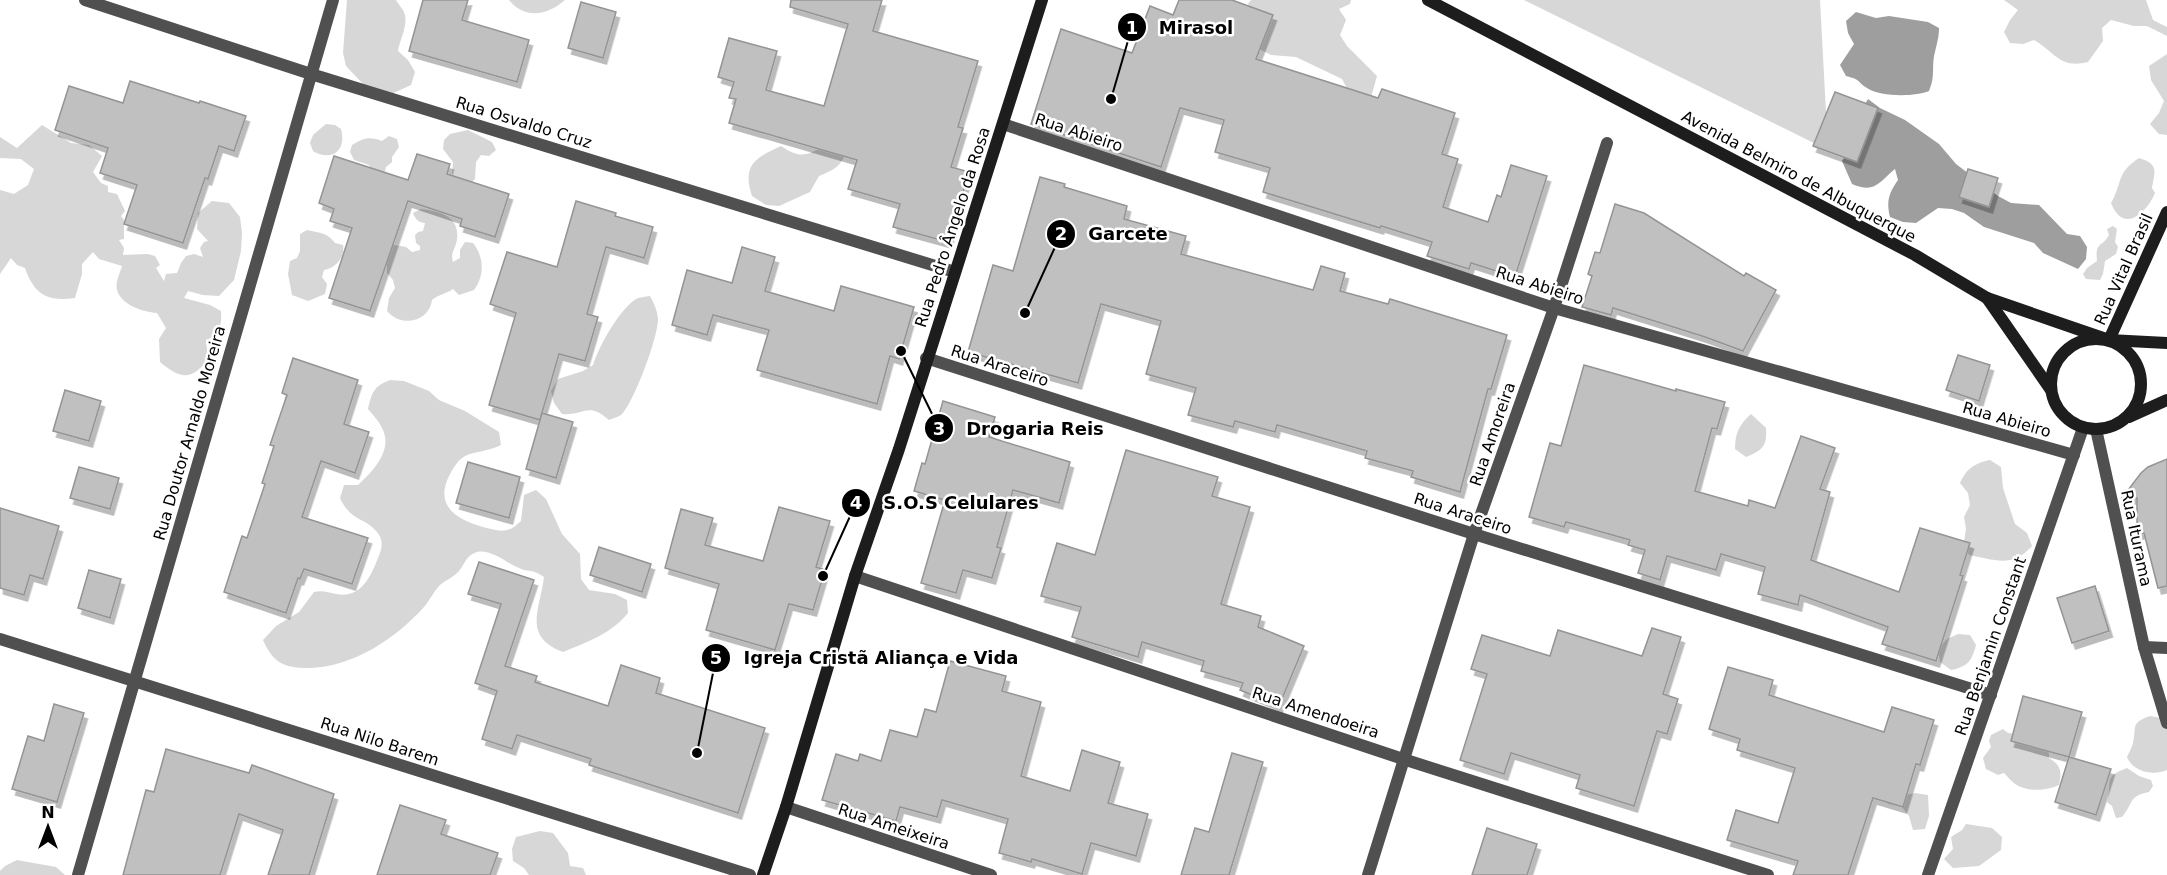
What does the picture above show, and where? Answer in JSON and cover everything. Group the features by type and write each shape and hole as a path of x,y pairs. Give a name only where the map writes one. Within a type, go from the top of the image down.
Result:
{"main road":[{"name":"Rua Pedro Ângelo da Rosa","path":"763,875 786,807 855,576 1042,0"},
{"name":"Avenida Belmiro de Albuquerque","path":"1428,0 1915,255 1987,298 2109,340 2167,343"},
{"name":"Rua Vital Brasil","path":"2109,340 2167,212"},
{"path":"1987,298 2051,390"},
{"path":"2125,418 2138,401 2141,391 2139,370 2134,360 2127,352 2109,340 2096,338 2071,345 2061,354 2051,377 2051,390 2056,406 2068,420 2090,428 2110,427 2167,400"}],"street":[{"name":"Rua Osvaldo Cruz","path":"85,0 311,74 955,273"},
{"name":"Rua Doutor Arnaldo Moreira","path":"78,875 333,0"},
{"name":"Rua Abieiro","path":"1003,124 1554,308 2074,455"},
{"name":"Rua Amoreira","path":"1368,875 1474,534 1554,308 1607,143"},
{"name":"Rua Araceiro","path":"926,358 1474,534 1991,694"},
{"name":"Rua Benjamin Constant","path":"1928,875 2074,455 2090,428"},
{"name":"Rua Iturama","path":"2090,428 2144,647 2167,723"},
{"name":"Rua Amendoeira","path":"855,576 1403,759 1768,875"},
{"name":"Rua Nilo Barem","path":"0,639 750,875"},
{"path":"2144,647 2167,648"},
{"name":"Rua Ameixeira","path":"786,807 992,875"}],"shaded area":[{"path":"347,0 396,0 405,17 404,32 398,51 408,60 415,72 411,85 387,96 364,85 346,66 343,53"},
{"path":"509,0 565,0 544,12 529,13 522,11"},
{"path":"1251,0 1351,0 1350,4 1339,9 1346,20 1340,35 1347,46 1377,76 1370,101 1348,90 1342,79 1296,57 1271,55 1259,49 1254,14 1248,4"},
{"path":"1524,0 1820,0 1828,150"},
{"path":"2004,0 2146,0 2153,20 2167,27 2167,36 2147,26 2134,26 2111,20 2102,28 2103,41 2088,62 2079,64 2064,62 2034,40 2023,44 2010,43 2004,32 2018,10"},
{"path":"1856,12 1876,18 1889,16 1928,22 1939,28 1929,91 1907,95 1880,93 1846,76 1840,65 1854,44 1848,33 1846,21"},
{"path":"2167,54 2167,135 2159,134 2150,124 2159,113 2164,101 2151,80 2149,66"},
{"path":"1868,99 1880,108 1905,120 1939,144 1956,164 1998,196 2011,203 2039,205 2067,234 2080,236 2087,247 2086,259 2078,269 2043,253 2034,243 1984,227 1964,213 1952,209 1938,208 1916,223 1903,222 1890,217 1889,197 1898,180 1895,169 1876,185 1866,188 1852,184 1842,161"},
{"path":"326,124 335,125 341,129 340,149 331,155 313,151 310,143 313,135"},
{"path":"42,125 71,143 89,145 102,156 93,172 101,183 108,186 108,192 117,194 125,211 121,216 124,220 124,239 119,240 124,248 123,255 155,256 160,265 156,268 164,281 166,274 177,273 186,256 194,254 203,257 200,248 204,242 208,241 197,229 198,213 212,201 229,203 240,217 241,251 234,280 219,296 188,291 184,298 210,305 221,311 219,329 206,340 208,359 197,371 186,375 180,374 160,362 159,339 166,328 157,313 133,307 119,295 117,284 122,266 99,259 93,252 82,264 82,274 75,298 65,299 49,297 37,290 25,268 17,265 11,258 0,274 0,190 14,194 28,185 34,169 21,159 0,158 0,137 17,148"},
{"path":"468,130 492,142 496,150 489,156 481,155 476,162 475,179 469,185 455,187 452,175 453,162 443,149 444,140 450,134"},
{"path":"389,136 397,139 399,147 392,157 392,162 386,167 384,175 373,172 369,165 354,160 350,152 352,145 367,138 382,141"},
{"path":"825,145 847,147 846,153 834,169 819,176 810,192 779,206 766,205 752,196 749,177 750,170 757,159 781,146 793,153 807,154"},
{"path":"2139,158 2153,166 2152,188 2155,193 2140,214 2128,219 2116,212 2111,203 2123,173"},
{"path":"421,209 441,213 452,220 457,231 453,262 460,258 460,250 465,242 473,243 481,260 480,278 474,290 459,295 453,289 432,300 426,313 420,318 400,320 387,311 389,298 395,288 393,280 387,273 387,265 380,260 388,244 406,247 412,252 420,250 415,235 423,231 425,223 418,220 413,213"},
{"path":"2113,226 2117,229 2116,254 2105,261 2100,280 2086,279 2083,274 2097,261 2098,247 2109,235 2107,229"},
{"path":"307,230 326,235 335,243 343,245 343,254 339,261 324,270 322,277 327,284 325,294 308,301 292,295 288,274 290,261 297,258 300,251 300,234"},
{"path":"650,296 658,318 657,327 639,383 622,414 609,420 602,414 591,410 562,414 554,403 551,391 558,379 583,371 593,365 605,339 623,311 636,299"},
{"path":"390,380 404,381 429,391 439,400 465,411 499,432 501,445 465,456 455,466 444,494 450,509 463,520 503,531 513,528 521,521 524,495 536,490 546,499 562,534 580,554 581,579 589,590 615,594 627,600 628,613 614,627 598,637 563,652 550,646 542,638 537,621 544,577 536,572 519,568 493,554 477,552 468,557 457,573 440,585 413,619 386,640 357,657 341,663 309,668 293,667 275,659 263,640 276,626 299,612 314,592 323,591 345,595 358,590 364,585 375,565 381,548 379,535 372,527 353,515 340,498 344,485 358,485 380,460 385,436 379,423 368,409 374,390"},
{"path":"1751,414 1766,428 1766,439 1763,447 1746,457 1735,449 1735,443 1738,430"},
{"path":"1990,460 2001,467 2003,488 2015,524 2027,533 2032,546 2025,553 2011,560 2003,561 1969,555 1964,542 1966,529 1964,517 1970,505 1968,493 1960,483 1972,467"},
{"path":"1958,634 1970,635 1976,645 1968,662 1951,670 1940,662 1938,649 1947,639"},
{"path":"2150,716 2167,719 2167,770 2156,773 2139,769 2127,757 2133,745 2137,723"},
{"path":"2003,729 2008,733 2027,736 2049,750 2049,758 2060,769 2059,785 2043,789 2020,787 2004,773 1998,775 1986,769 1983,758 1991,747 1989,741 1991,735"},
{"path":"2127,768 2151,780 2153,786 2149,792 2134,798 2122,817 2116,818 2112,806 2107,802 2110,781 2114,774"},
{"path":"1880,793 1901,796 1915,793 1928,795 1929,816 1925,829 1913,830 1909,816 1901,806 1888,804"},
{"path":"1966,824 1992,828 2002,837 2001,850 1979,866 1953,868 1944,859 1953,849 1951,837 1962,830"},
{"path":"540,831 553,833 568,853 570,866 583,868 586,875 529,875 524,868 513,861 512,849 516,837"},
{"path":"17,860 56,867 65,875 0,875 0,871 5,866"}],"building":[{"path":"423,0 468,0 462,20 529,40 517,82 409,51"},
{"path":"791,0 882,0 873,31 978,61 958,127 963,128 951,167 969,172 948,242 893,227 900,204 848,189 857,160 729,123 736,99 729,98 734,82 718,77 729,38 777,51 766,90 824,106 848,24 790,7"},
{"path":"1179,0 1232,0 1273,15 1256,59 1378,98 1382,89 1455,113 1442,154 1458,159 1443,207 1488,222 1497,195 1501,197 1511,165 1547,176 1515,277 1471,263 1469,269 1427,256 1432,242 1263,192 1270,168 1215,152 1224,120 1180,108 1161,167 1031,124 1061,29 1132,53 1150,6 1173,15"},
{"path":"581,2 616,12 603,58 568,48"},
{"path":"130,81 246,116 234,151 219,146 208,179 205,178 183,243 124,224 137,185 100,173 108,148 55,130 69,86 123,103"},
{"path":"1835,92 1878,108 1857,162 1813,146"},
{"path":"417,154 450,164 447,174 509,194 495,237 460,226 462,219 408,201 370,311 329,298 352,228 330,221 334,209 319,203 334,156 408,180"},
{"path":"1968,169 1998,178 1989,207 1959,197"},
{"path":"1040,177 1065,184 1064,187 1127,206 1124,219 1186,236 1181,254 1313,290 1321,266 1345,273 1340,291 1388,304 1390,299 1507,335 1491,389 1488,389 1460,492 1411,477 1413,471 1365,458 1367,451 1277,425 1275,432 1235,421 1233,427 1188,415 1196,388 1146,374 1161,321 1101,304 1078,383 968,352 993,265 1013,271"},
{"path":"576,201 653,227 644,258 606,247 587,314 598,317 585,361 559,354 540,420 489,405 516,313 490,304 507,252 557,267"},
{"path":"1615,204 1644,213 1744,276 1746,273 1776,290 1743,351 1613,308 1611,315 1582,307 1592,276 1588,274 1595,252 1600,253"},
{"path":"742,247 775,257 765,291 834,311 841,286 914,307 899,359 890,356 877,404 757,370 769,330 713,315 707,335 672,325 687,270 732,283"},
{"path":"1958,355 1990,365 1979,401 1946,390"},
{"path":"293,358 358,380 344,424 369,432 355,473 321,461 302,517 368,538 352,584 304,569 300,579 298,578 286,613 224,592 242,536 247,538 265,484 262,483 274,446 270,445 287,395 282,393"},
{"path":"1584,365 1725,402 1717,429 1712,428 1695,491 1748,506 1749,500 1775,508 1801,436 1835,448 1820,489 1830,492 1811,560 1899,592 1920,528 1970,543 1960,575 1963,576 1936,661 1882,644 1888,627 1800,595 1798,605 1758,594 1765,567 1721,554 1716,570 1667,556 1660,580 1638,573 1645,550 1628,545 1630,540 1566,522 1564,527 1529,517 1550,443 1561,446"},
{"path":"65,390 101,401 89,441 53,431"},
{"path":"943,401 995,417 989,437 1070,462 1059,503 1013,490 997,547 1001,548 992,578 963,570 956,593 921,583 945,500 914,491 922,463 925,464"},
{"path":"542,413 573,422 556,478 526,469"},
{"path":"1126,450 1218,477 1212,496 1250,507 1221,604 1261,616 1258,627 1304,646 1279,706 1240,690 1243,683 1201,671 1204,661 1142,642 1138,657 1072,637 1081,607 1041,596 1057,543 1095,555"},
{"path":"2167,459 2167,586 2158,588 2144,533 2137,533 2137,498 2122,498 2141,473 2148,467"},
{"path":"468,462 520,477 509,518 456,503"},
{"path":"79,467 119,478 110,509 70,498"},
{"path":"779,507 830,521 816,567 825,570 813,610 789,604 775,650 706,630 719,584 665,568 681,509 713,518 705,545 763,561"},
{"path":"0,508 59,526 43,579 30,575 24,595 0,588"},
{"path":"599,547 651,564 642,592 590,575"},
{"path":"479,562 534,580 505,666 537,676 535,682 608,706 621,665 660,678 656,693 765,728 738,813 589,765 591,759 517,735 512,749 482,739 497,691 475,683 501,604 468,594"},
{"path":"89,570 121,579 110,618 78,608"},
{"path":"2095,586 2109,631 2072,643 2057,598"},
{"path":"1652,628 1681,637 1663,694 1678,699 1667,734 1657,731 1634,806 1576,788 1580,775 1511,753 1504,774 1460,760 1487,674 1471,669 1482,635 1550,656 1558,630 1642,656"},
{"path":"950,661 1006,676 1002,691 1041,702 1021,776 1070,791 1082,750 1120,762 1108,803 1148,814 1136,856 1091,843 1082,874 1032,859 1031,862 999,853 1008,819 942,800 937,817 900,807 896,821 822,800 836,754 858,761 860,754 881,761 890,730 917,737 925,709 936,712"},
{"path":"1728,667 1773,680 1769,695 1884,732 1892,707 1934,720 1920,765 1916,764 1903,807 1873,798 1848,875 1793,875 1798,861 1727,840 1736,810 1778,823 1795,768 1737,750 1740,739 1709,729"},
{"path":"2023,696 2082,712 2069,757 2011,741"},
{"path":"54,704 84,713 57,802 12,789 28,736 44,741"},
{"path":"166,749 249,773 252,765 334,794 309,875 268,875 283,830 239,814 220,875 123,875 146,790 154,792"},
{"path":"1232,753 1263,762 1229,875 1181,875 1195,828 1209,832"},
{"path":"2069,757 2111,769 2096,815 2055,802"},
{"path":"400,805 446,820 441,834 498,853 490,875 377,875"},
{"path":"1487,828 1537,844 1527,875 1472,875"}],"place":[{"name":"Mirasol","path":"1111,99"},
{"name":"Garcete","path":"1025,313"},
{"name":"Drogaria Reis","path":"901,351"},
{"name":"S.O.S Celulares","path":"823,576"},
{"name":"Igreja Cristã Aliança e Vida","path":"697,753"}]}
